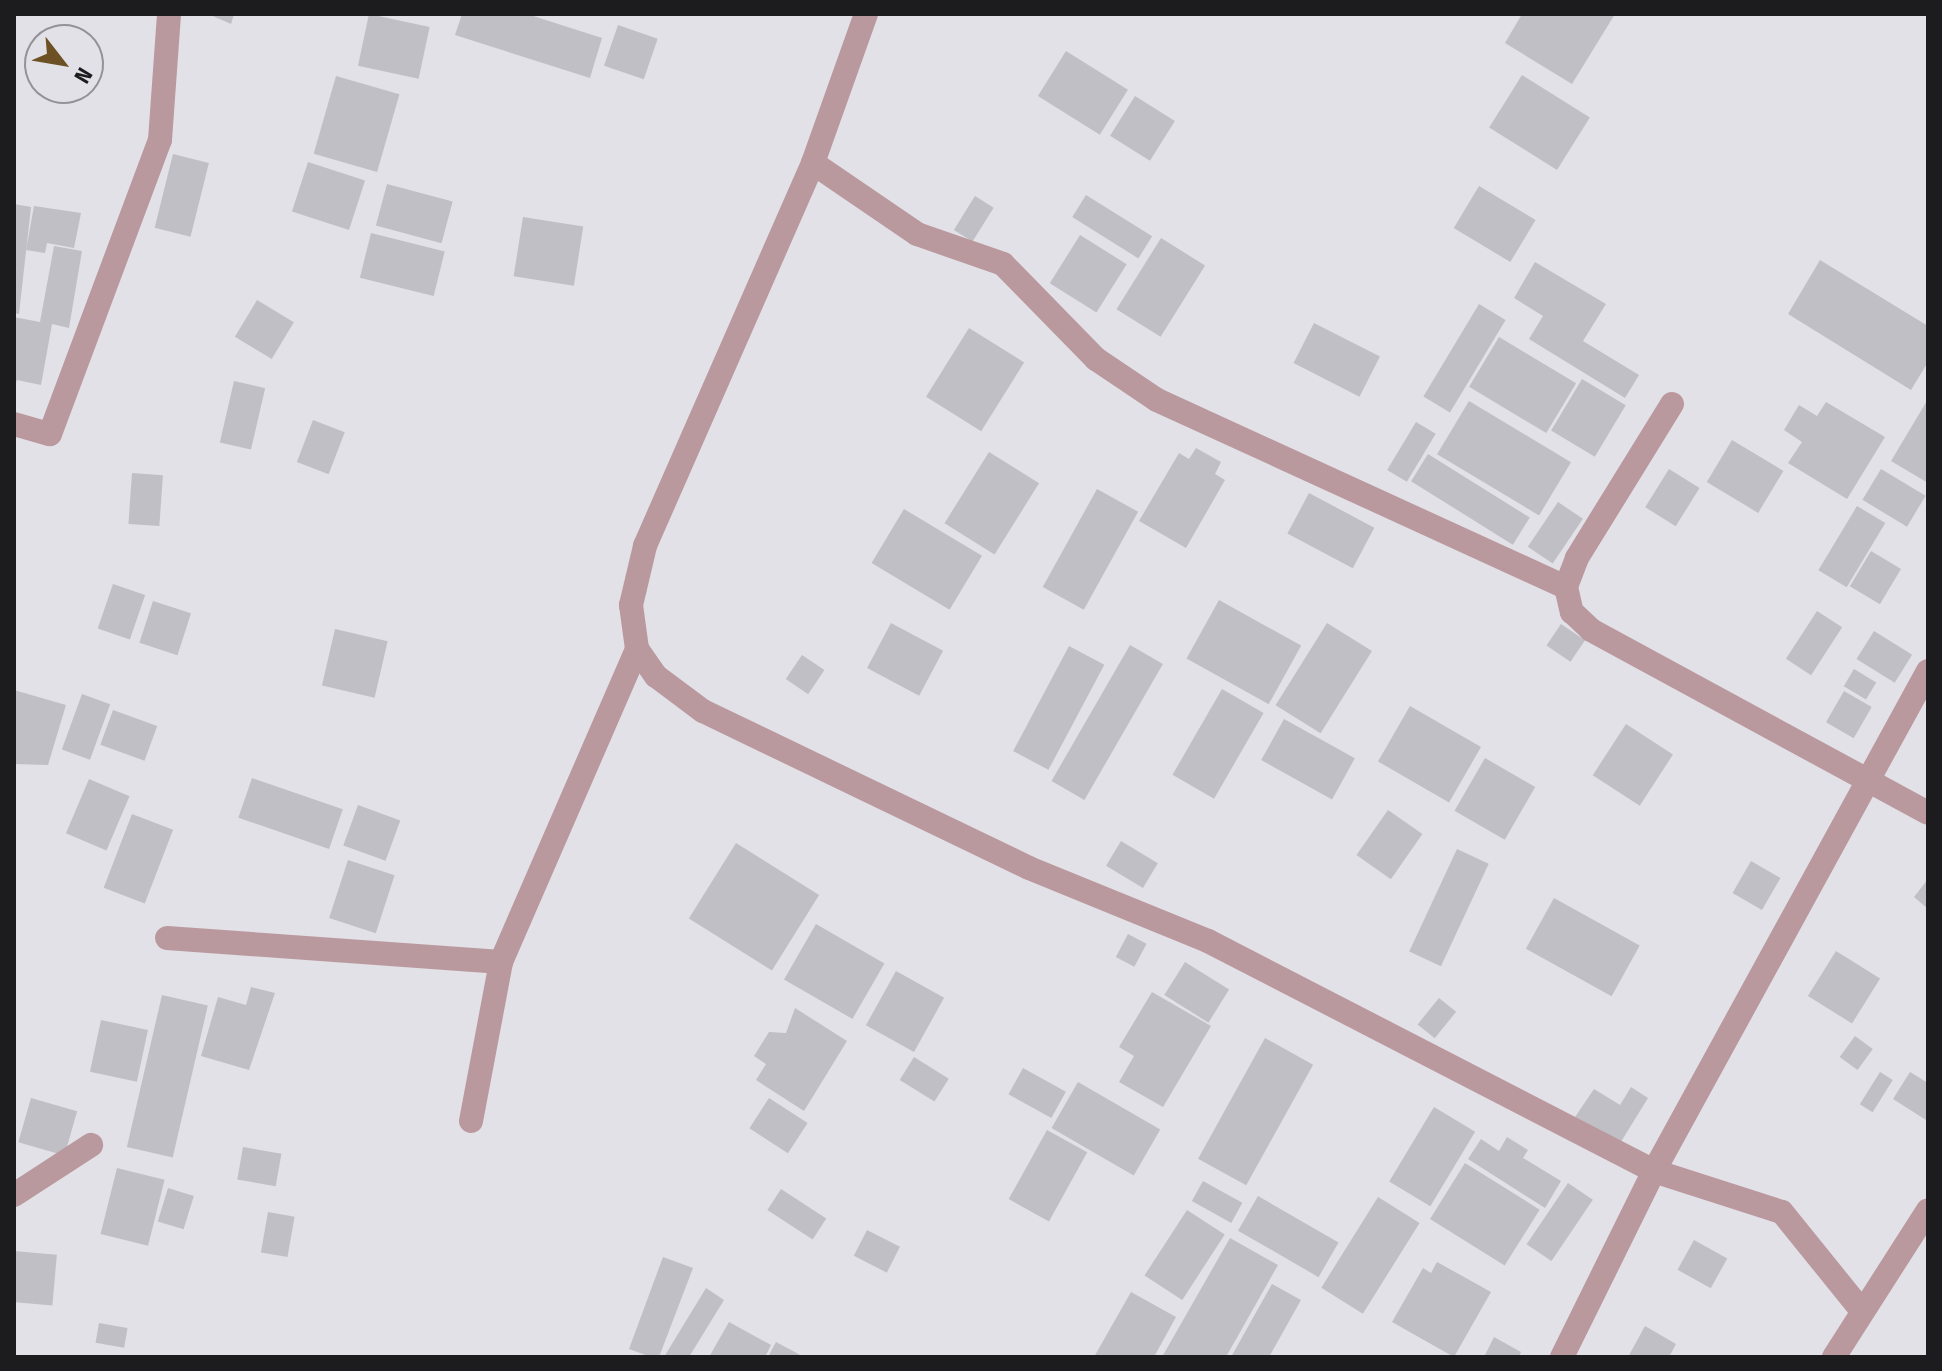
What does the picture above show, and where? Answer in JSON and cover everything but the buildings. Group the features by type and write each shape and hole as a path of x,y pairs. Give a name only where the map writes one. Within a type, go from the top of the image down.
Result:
{"street":[{"path":"14,424 50,434 160,140 169,14"},
{"path":"866,14 813,163 645,546 631,605 637,649 656,676 703,711 1029,868 1208,941 1654,1171 1782,1212 1861,1310"},
{"path":"813,163 917,234 1003,264 1096,359 1157,400 1566,587"},
{"path":"1672,404 1613,494 1566,587 1572,612 1591,630 1868,776 1928,813"},
{"path":"471,1121 501,962 637,649"},
{"path":"1562,1357 1654,1171 1928,671"},
{"path":"167,938 501,962"},
{"path":"14,1195 91,1145"},
{"path":"1834,1357 1861,1310 1928,1210"}]}
